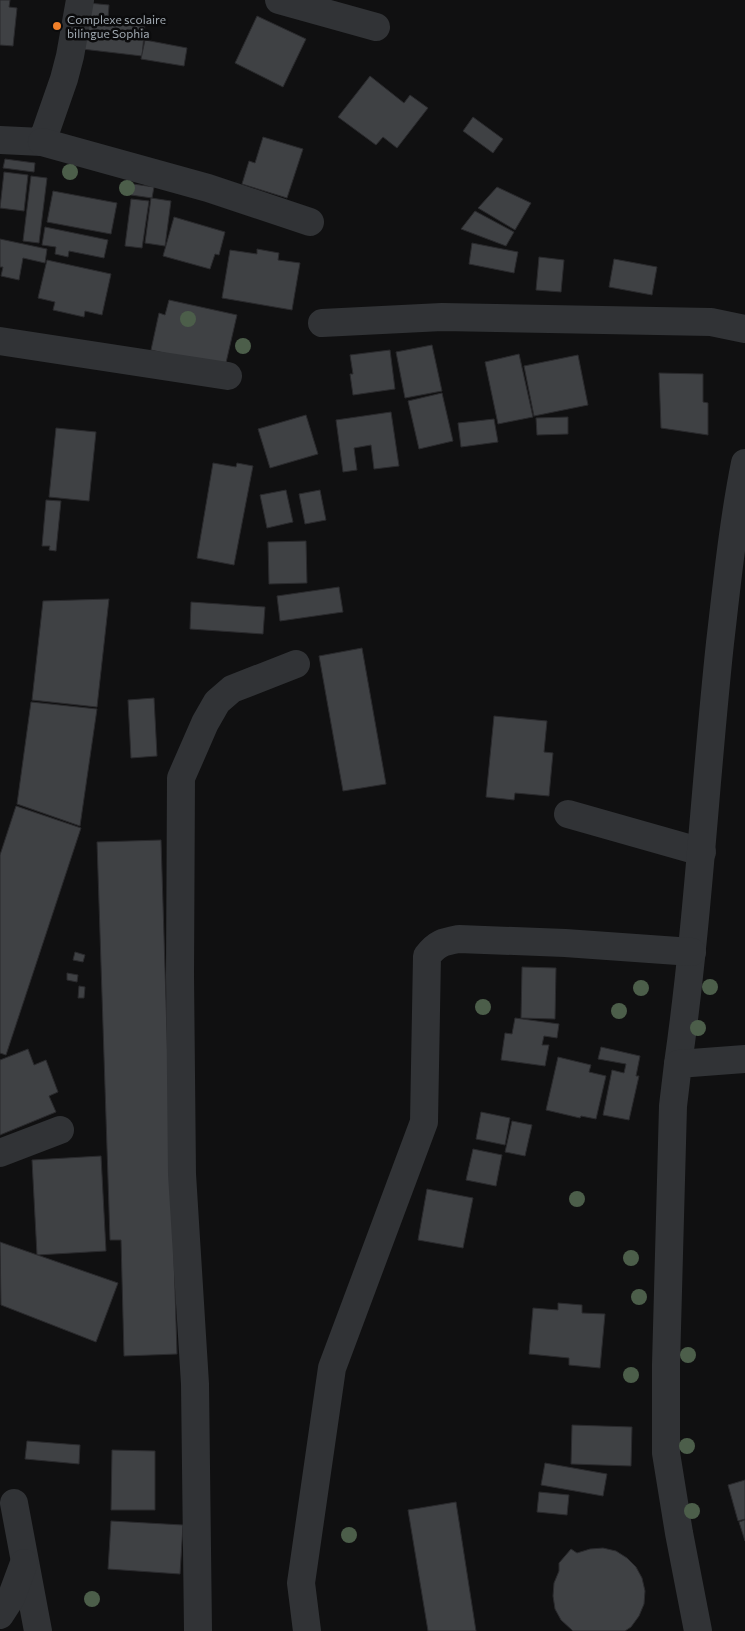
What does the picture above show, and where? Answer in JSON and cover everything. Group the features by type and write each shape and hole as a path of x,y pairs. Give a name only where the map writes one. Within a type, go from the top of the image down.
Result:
{"street":[{"path":"42,142 64,79 80,0"},
{"path":"279,0 376,27"},
{"path":"0,140 42,142 208,188 310,222"},
{"path":"322,323 442,317 711,322 745,329"},
{"path":"0,341 228,376"},
{"path":"698,1631 666,1453 666,1365 673,1106 692,952 702,852 709,746 723,613 737,501 745,464"},
{"path":"198,1631 195,1384 182,1174 181,778 205,723 217,702 232,689 296,664"},
{"path":"568,814 702,852"},
{"path":"307,1631 301,1582 332,1368 424,1122 426,956 434,946 446,941 459,939 565,943 692,952"},
{"path":"678,1064 745,1059"},
{"path":"0,1153 60,1130"},
{"path":"14,1503 38,1631"},
{"path":"0,1615 11,1598 25,1561"}],"building":[{"path":"0,0 10,0 9,7 17,8 13,46 0,45"},
{"path":"88,3 109,5 108,19 145,24 142,56 82,49"},
{"path":"257,16 306,39 283,87 235,63"},
{"path":"145,40 187,48 184,66 141,59"},
{"path":"370,76 404,103 410,95 428,108 397,148 383,137 376,145 338,117"},
{"path":"473,117 503,139 493,153 463,131"},
{"path":"263,137 303,149 287,198 242,184 249,161 255,163"},
{"path":"5,159 35,163 34,172 3,168"},
{"path":"4,172 28,175 24,211 0,208"},
{"path":"31,176 47,178 39,243 23,241"},
{"path":"133,184 154,187 152,198 131,195"},
{"path":"497,187 531,203 515,230 478,208"},
{"path":"53,191 117,203 111,234 47,222"},
{"path":"151,198 171,201 165,246 145,243"},
{"path":"131,199 149,201 142,248 125,246"},
{"path":"475,211 514,232 506,246 461,229"},
{"path":"174,217 225,232 219,255 215,254 210,269 163,256"},
{"path":"45,227 108,240 104,258 69,251 68,257 55,254 56,247 42,245"},
{"path":"0,239 47,249 45,263 23,258 19,280 1,276 3,267 0,267"},
{"path":"472,243 518,252 514,273 469,264"},
{"path":"257,249 279,253 278,260 300,263 292,310 222,298 230,250 257,254"},
{"path":"539,257 564,260 561,292 536,290"},
{"path":"614,259 657,267 652,295 609,287"},
{"path":"47,260 111,274 102,315 85,311 84,317 53,310 55,302 38,298"},
{"path":"169,300 237,315 225,367 151,350 159,313 165,315"},
{"path":"432,345 442,391 405,398 396,352"},
{"path":"390,350 395,389 353,395 350,374 353,374 350,355"},
{"path":"519,354 533,417 498,424 485,362"},
{"path":"578,355 588,405 534,416 524,366"},
{"path":"659,373 703,374 703,402 708,403 708,435 661,428"},
{"path":"442,393 453,441 419,449 408,401"},
{"path":"391,412 399,466 374,469 371,445 354,448 357,470 343,472 336,420"},
{"path":"306,415 318,454 270,468 258,429"},
{"path":"568,417 568,434 537,435 536,418"},
{"path":"494,419 498,442 461,447 458,423"},
{"path":"56,428 96,432 89,501 49,497"},
{"path":"213,463 236,467 237,463 253,466 234,565 197,558"},
{"path":"286,490 293,522 267,528 260,495"},
{"path":"320,490 326,520 305,524 299,494"},
{"path":"46,500 61,501 56,551 49,550 50,546 42,546"},
{"path":"306,541 307,583 269,584 268,542"},
{"path":"339,587 343,612 280,621 277,596"},
{"path":"109,599 97,707 32,700 43,601"},
{"path":"191,602 265,607 263,634 190,629"},
{"path":"362,648 386,784 343,791 319,656"},
{"path":"154,698 157,756 131,758 128,700"},
{"path":"31,702 97,709 80,826 17,804"},
{"path":"494,716 547,721 544,752 553,753 549,796 515,793 514,800 486,797"},
{"path":"16,806 81,828 6,1055 0,1053 0,855"},
{"path":"161,840 177,1354 124,1356 121,1240 110,1240 97,842"},
{"path":"75,952 85,955 83,962 73,960"},
{"path":"522,967 556,968 555,1019 521,1018"},
{"path":"67,973 78,975 77,982 67,980"},
{"path":"79,986 85,987 84,998 78,998"},
{"path":"515,1018 559,1024 557,1038 544,1036 542,1045 549,1045 545,1066 501,1060 505,1033 512,1034"},
{"path":"601,1047 640,1056 636,1076 639,1076 629,1120 603,1115 612,1070 624,1073 626,1064 598,1059"},
{"path":"28,1049 34,1065 46,1060 58,1092 49,1096 56,1112 0,1135 0,1060"},
{"path":"558,1057 591,1065 589,1072 606,1076 596,1119 581,1116 580,1118 546,1110"},
{"path":"481,1112 510,1118 505,1145 476,1139"},
{"path":"512,1121 532,1125 525,1156 505,1152"},
{"path":"473,1149 502,1155 496,1186 466,1180"},
{"path":"101,1156 106,1251 37,1255 32,1160"},
{"path":"427,1189 473,1198 463,1248 418,1240"},
{"path":"0,1242 118,1283 96,1342 1,1305"},
{"path":"558,1303 582,1305 582,1313 605,1314 600,1368 569,1365 569,1358 529,1354 533,1308 558,1310"},
{"path":"572,1425 632,1427 631,1466 571,1464"},
{"path":"27,1441 80,1445 79,1464 25,1459"},
{"path":"112,1450 155,1451 155,1510 111,1510"},
{"path":"545,1463 607,1474 603,1496 541,1485"},
{"path":"745,1480 745,1519 738,1521 728,1485"},
{"path":"539,1492 569,1495 567,1515 537,1512"},
{"path":"456,1502 476,1631 428,1631 408,1510"},
{"path":"745,1520 745,1541 739,1522"},
{"path":"111,1521 183,1525 180,1574 108,1569"},
{"path":"603,1548 616,1551 636,1567 642,1578 645,1591 644,1604 639,1616 631,1627 625,1631 573,1631 561,1620 555,1609 554,1583 559,1571 559,1563 571,1549 577,1553"}],"place":[{"name":"Complexe scolaire bilingue Sophia","path":"57,26"}]}
